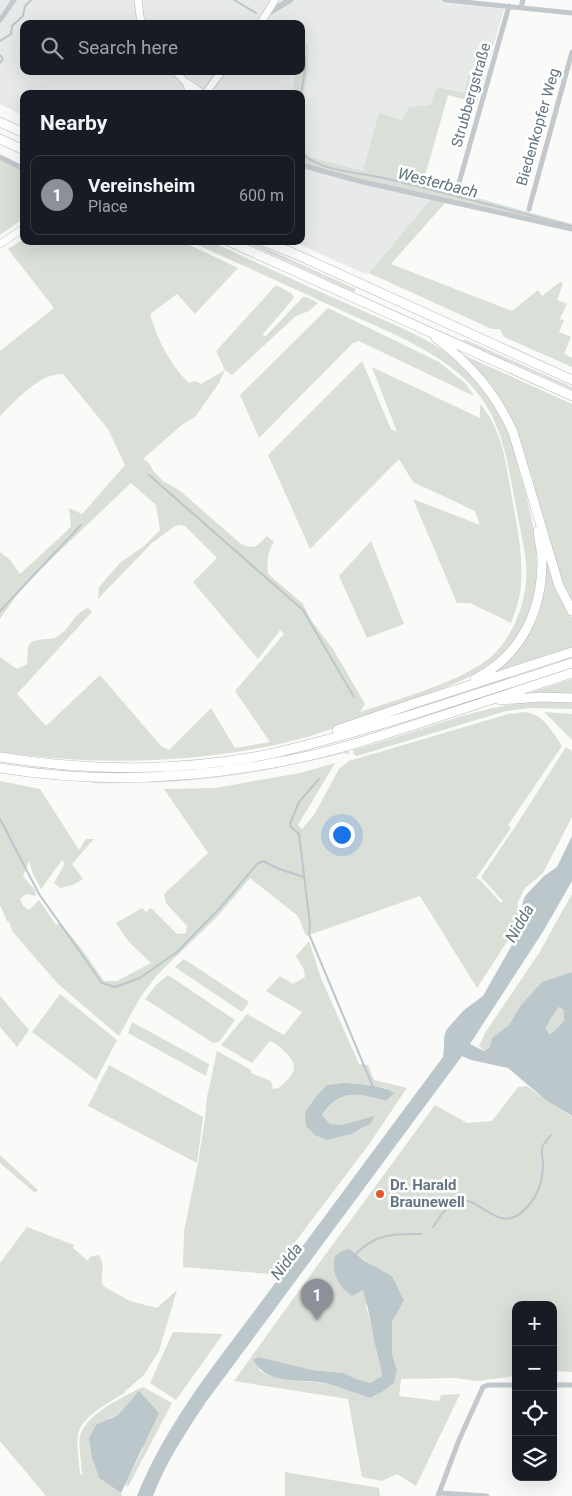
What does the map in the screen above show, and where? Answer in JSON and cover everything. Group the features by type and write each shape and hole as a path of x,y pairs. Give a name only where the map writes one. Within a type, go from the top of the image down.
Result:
{"highway":[{"path":"0,122 20,131"},
{"path":"0,139 20,148"},
{"path":"237,245 572,396"},
{"path":"272,245 572,380"},
{"path":"430,333 480,377 503,409 513,432 559,586 572,611"},
{"path":"415,703 485,673 511,652 523,637 534,615 540,595 542,560 537,510"},
{"path":"278,752 415,703 572,652"},
{"path":"0,756 88,767 129,768 198,764 278,752 369,728 572,662"},
{"path":"0,768 73,776 139,778 190,775 243,768 295,759 343,747 572,672"},
{"path":"484,702 541,697 572,698"}],"main road":[{"path":"138,0 140,20"},
{"path":"263,20 275,0"},
{"path":"178,75 197,90"},
{"path":"207,90 219,75"},
{"path":"186,83 189,90"},
{"path":"0,244 20,231"}],"street":[{"path":"0,20 14,0"},
{"path":"266,15 290,0"},
{"path":"445,0 572,13"},
{"path":"521,7 523,0"},
{"name":"Strubbergstraße","path":"457,190 509,6"},
{"name":"Biedenkopfer Weg","path":"529,209 572,52"},
{"path":"0,157 20,166"},
{"path":"305,166 360,181 572,229"},
{"path":"487,1496 439,1495 459,1440 483,1387 512,1385"},
{"path":"557,1385 572,1385"}],"shaded area":[{"path":"0,0 443,0 443,3 504,9 484,78 469,74 464,93 437,87 430,105 409,107 402,120 363,171 310,157 305,150 305,90 308,69 308,45 305,41 305,20 20,20 20,75 295,75 293,90 202,90 188,78 183,85 185,90 20,90 20,114 0,104"},
{"path":"305,41 308,45 308,69 305,90 293,90 295,75 305,75"},
{"path":"469,74 484,78 477,103 448,95 423,183 572,224 572,231 445,203 391,264 512,311 538,290 542,296 560,282 563,283 557,300 567,304 560,319 564,320 559,332 571,337 564,354 572,358 572,367 504,337 500,329 492,329 369,273 430,200 305,168 305,150 310,157 363,171 379,113 402,120 409,107 430,105 437,87 464,93"},
{"path":"0,158 20,168 20,221 0,235"},
{"path":"305,168 430,200 369,273 365,274 301,245 305,245"},
{"path":"20,242 20,245 189,245 238,268 195,314 177,294 150,314 156,333 165,351 189,383 195,381 201,384 225,370 219,383 195,417 183,424 143,459 149,463 154,472 163,481 179,490 241,544 253,547 267,536 274,542 268,557 268,574 303,604 311,620 333,649 365,704 360,712 430,689 465,673 492,656 508,636 523,600 526,563 505,450 492,417 472,386 457,372 432,354 390,332 198,245 219,245 413,333 440,348 470,374 498,410 513,445 528,501 536,546 535,592 526,621 508,648 483,669 454,684 343,725 275,745 207,756 138,761 68,759 0,752 0,657 17,669 27,664 28,647 32,642 55,638 79,614 88,608 92,612 17,694 46,726 100,675 161,746 169,750 211,708 235,748 270,742 235,691 284,634 280,630 258,659 193,582 217,558 185,526 180,525 175,526 152,543 98,599 99,587 120,563 144,546 160,530 156,505 131,483 24,585 0,619 0,552 10,560 20,574 71,527 69,508 82,514 125,465 108,429 63,374 54,375 37,383 21,395 0,416 0,351 54,308 8,249"},
{"path":"252,245 258,245 356,289 354,292"},
{"path":"276,285 291,293 294,298 262,335 266,336 303,297 318,303 309,311 296,316 232,375 225,370 216,351"},
{"path":"328,308 439,362 466,384 474,396 359,341 353,343 259,438 240,395"},
{"path":"464,339 572,387 572,390 463,341"},
{"path":"459,353 572,404 572,604 563,587 532,481 534,478 532,478 514,425 498,395 487,380"},
{"path":"362,361 391,429 397,432 372,367 480,418 480,404 488,414 499,436 518,529 521,571 520,592 511,623 470,603 457,603 413,499 480,525 475,511 413,482 399,459 310,549 268,455"},
{"path":"371,541 404,624 367,638 339,576"},
{"path":"544,551 557,590 572,618 572,647 491,673 530,629"},
{"path":"572,679 572,694 519,696"},
{"path":"545,700 572,701 572,709 530,708 506,711 357,756 353,754 353,750 448,720 520,703"},
{"path":"523,712 536,715 546,723 562,746 508,825 511,828 476,878 501,903 503,901 481,877 566,747 572,751 572,817 543,873 525,888 517,904 521,916 515,920 512,934 477,988 420,896 306,936 298,916 250,878 216,918 158,974 141,996 119,1036 58,984 12,931 0,905 0,781 40,789 79,850 86,839 94,839 72,864 83,879 73,885 60,888 54,883 64,865 63,860 41,889 29,861 23,876 35,890 36,896 26,894 20,899 23,906 29,910 39,900 56,925 60,922 104,981 117,981 151,963 128,941 116,923 142,908 146,912 151,908 177,934 186,933 187,926 166,903 164,894 208,853 164,789 215,788 300,773 335,763 298,825 302,829 314,815 339,769 349,761 512,713"},
{"path":"544,712 572,714 572,740"},
{"path":"348,751 349,754 344,753 296,764"},
{"path":"296,764 222,777 157,783 130,783 219,777"},
{"path":"92,782 124,783 92,783"},
{"path":"572,836 572,881 544,930 470,1044 484,1051 490,1047 492,1038 509,1025 521,1005 542,982 572,972 572,1116 547,1101 508,1068 471,1060 462,1056 206,1402 170,1459 153,1496 137,1496 164,1440 198,1387 443,1057 444,1037 447,1029 464,1010 483,996 525,922 526,917 522,908 526,895 544,876 557,867","holes":["559,1007 564,1010 564,1021 549,1034 546,1029 551,1018"]},
{"path":"572,894 572,972 542,982 521,1005 509,1025 492,1038 490,1047 484,1051 479,1046 485,1033 539,953"},
{"path":"309,941 321,978 359,1064 368,1065 374,1080 407,1088 367,1147 271,1274 183,1267 184,1231 198,1163 207,1097 217,1051 251,1070 251,1073 271,1081 273,1089 279,1088 291,1076 294,1068 291,1058 279,1046 270,1041 252,1063 221,1045 247,1014 284,1035 302,1012 266,991 280,976 293,984 305,977 304,970 296,956","holes":["362,1085 386,1088 386,1101 367,1096 351,1095 336,1100 329,1106 322,1115 330,1124 342,1126 375,1117 366,1127 347,1135 327,1140 305,1113"]},
{"path":"184,959 249,1002 242,1012 175,967"},
{"path":"168,975 235,1020 219,1042 213,1043 145,999 156,985"},
{"path":"60,994 117,1040 96,1080 32,1032"},
{"path":"0,996 29,1030 17,1047 0,1027"},
{"path":"559,1007 564,1010 564,1021 549,1034 546,1030 551,1018"},
{"path":"132,1022 209,1064 206,1076 128,1033"},
{"path":"109,1065 203,1117 197,1163 88,1106"},
{"path":"346,1083 377,1087 394,1093 386,1101 358,1095 350,1095 335,1100 322,1115 330,1124 342,1125 375,1116 370,1124 352,1134 327,1140 315,1135 306,1126 305,1113 327,1085"},
{"path":"527,1086 572,1117 572,1372 557,1371 557,1301 512,1301 512,1377 477,1381 456,1378 401,1379 399,1396 439,1401 441,1395 460,1394 416,1486 397,1474 382,1481 362,1477 348,1399 234,1381 435,1105 467,1123 492,1121 518,1087","holes":["350,1249 375,1267 404,1301 392,1322 392,1354 397,1370 394,1383 370,1398 328,1384 273,1377 258,1369 288,1365 312,1370 344,1373 370,1383 382,1376 381,1360 366,1306 368,1301"]},
{"path":"0,1155 38,1190 35,1193 0,1163"},
{"path":"27,1227 74,1245 73,1248 88,1261 90,1257 99,1255 103,1268 103,1286 130,1301 157,1308 177,1290 159,1351 144,1375 125,1393 90,1416 80,1428 78,1434 77,1444 80,1474 82,1475 80,1436 90,1420 98,1413 143,1387 172,1403 128,1487 125,1484 143,1449 139,1392 118,1415 109,1418 92,1458 99,1478 121,1493 122,1496 46,1496 0,1441 0,1263"},
{"path":"350,1249 365,1261 392,1276 404,1301 392,1322 392,1354 397,1370 394,1383 370,1398 325,1383 276,1378 260,1369 253,1360 258,1357 312,1370 344,1373 370,1383 382,1376 363,1290 352,1296 343,1288 335,1274 335,1256 342,1251"},
{"path":"173,1332 223,1334 176,1400 150,1383"},
{"path":"139,1391 159,1413 121,1493 99,1478 92,1458 89,1438 96,1425 118,1415"},
{"path":"285,1472 379,1488 380,1496 285,1496"}],"waterway":[{"path":"0,41 11,34 12,26 23,16 25,6 31,0"},
{"name":"Westerbach","path":"234,0 256,13"},
{"path":"0,55 3,59 0,63"},
{"name":"Westerbach","path":"305,57 305,63"},
{"name":"Westerbach","path":"302,90 304,75"},
{"name":"Westerbach","path":"305,156 329,168 384,178 572,226"},
{"path":"149,475 303,610 354,697"},
{"path":"0,611 81,525"},
{"path":"319,779 299,802 290,824 299,834 310,925 309,934 373,1087"},
{"path":"0,819 39,894 102,983 115,987 140,978 177,952 220,908 257,864 263,861 279,869 304,877"},
{"path":"433,1227 449,1207 456,1202 465,1200 499,1217 508,1219 518,1215 528,1206 538,1192 543,1170 542,1148 551,1135"},
{"path":"356,1254 363,1247 378,1238 394,1235 421,1234"}],"place":[{"name":"Dr. Harald Braunewell","path":"380,1194"},
{"name":"Vereinsheim","path":"317,1320"}],"water label":[{"name":"Nidda","path":"519,923"},
{"name":"Nidda","path":"286,1261"}]}
